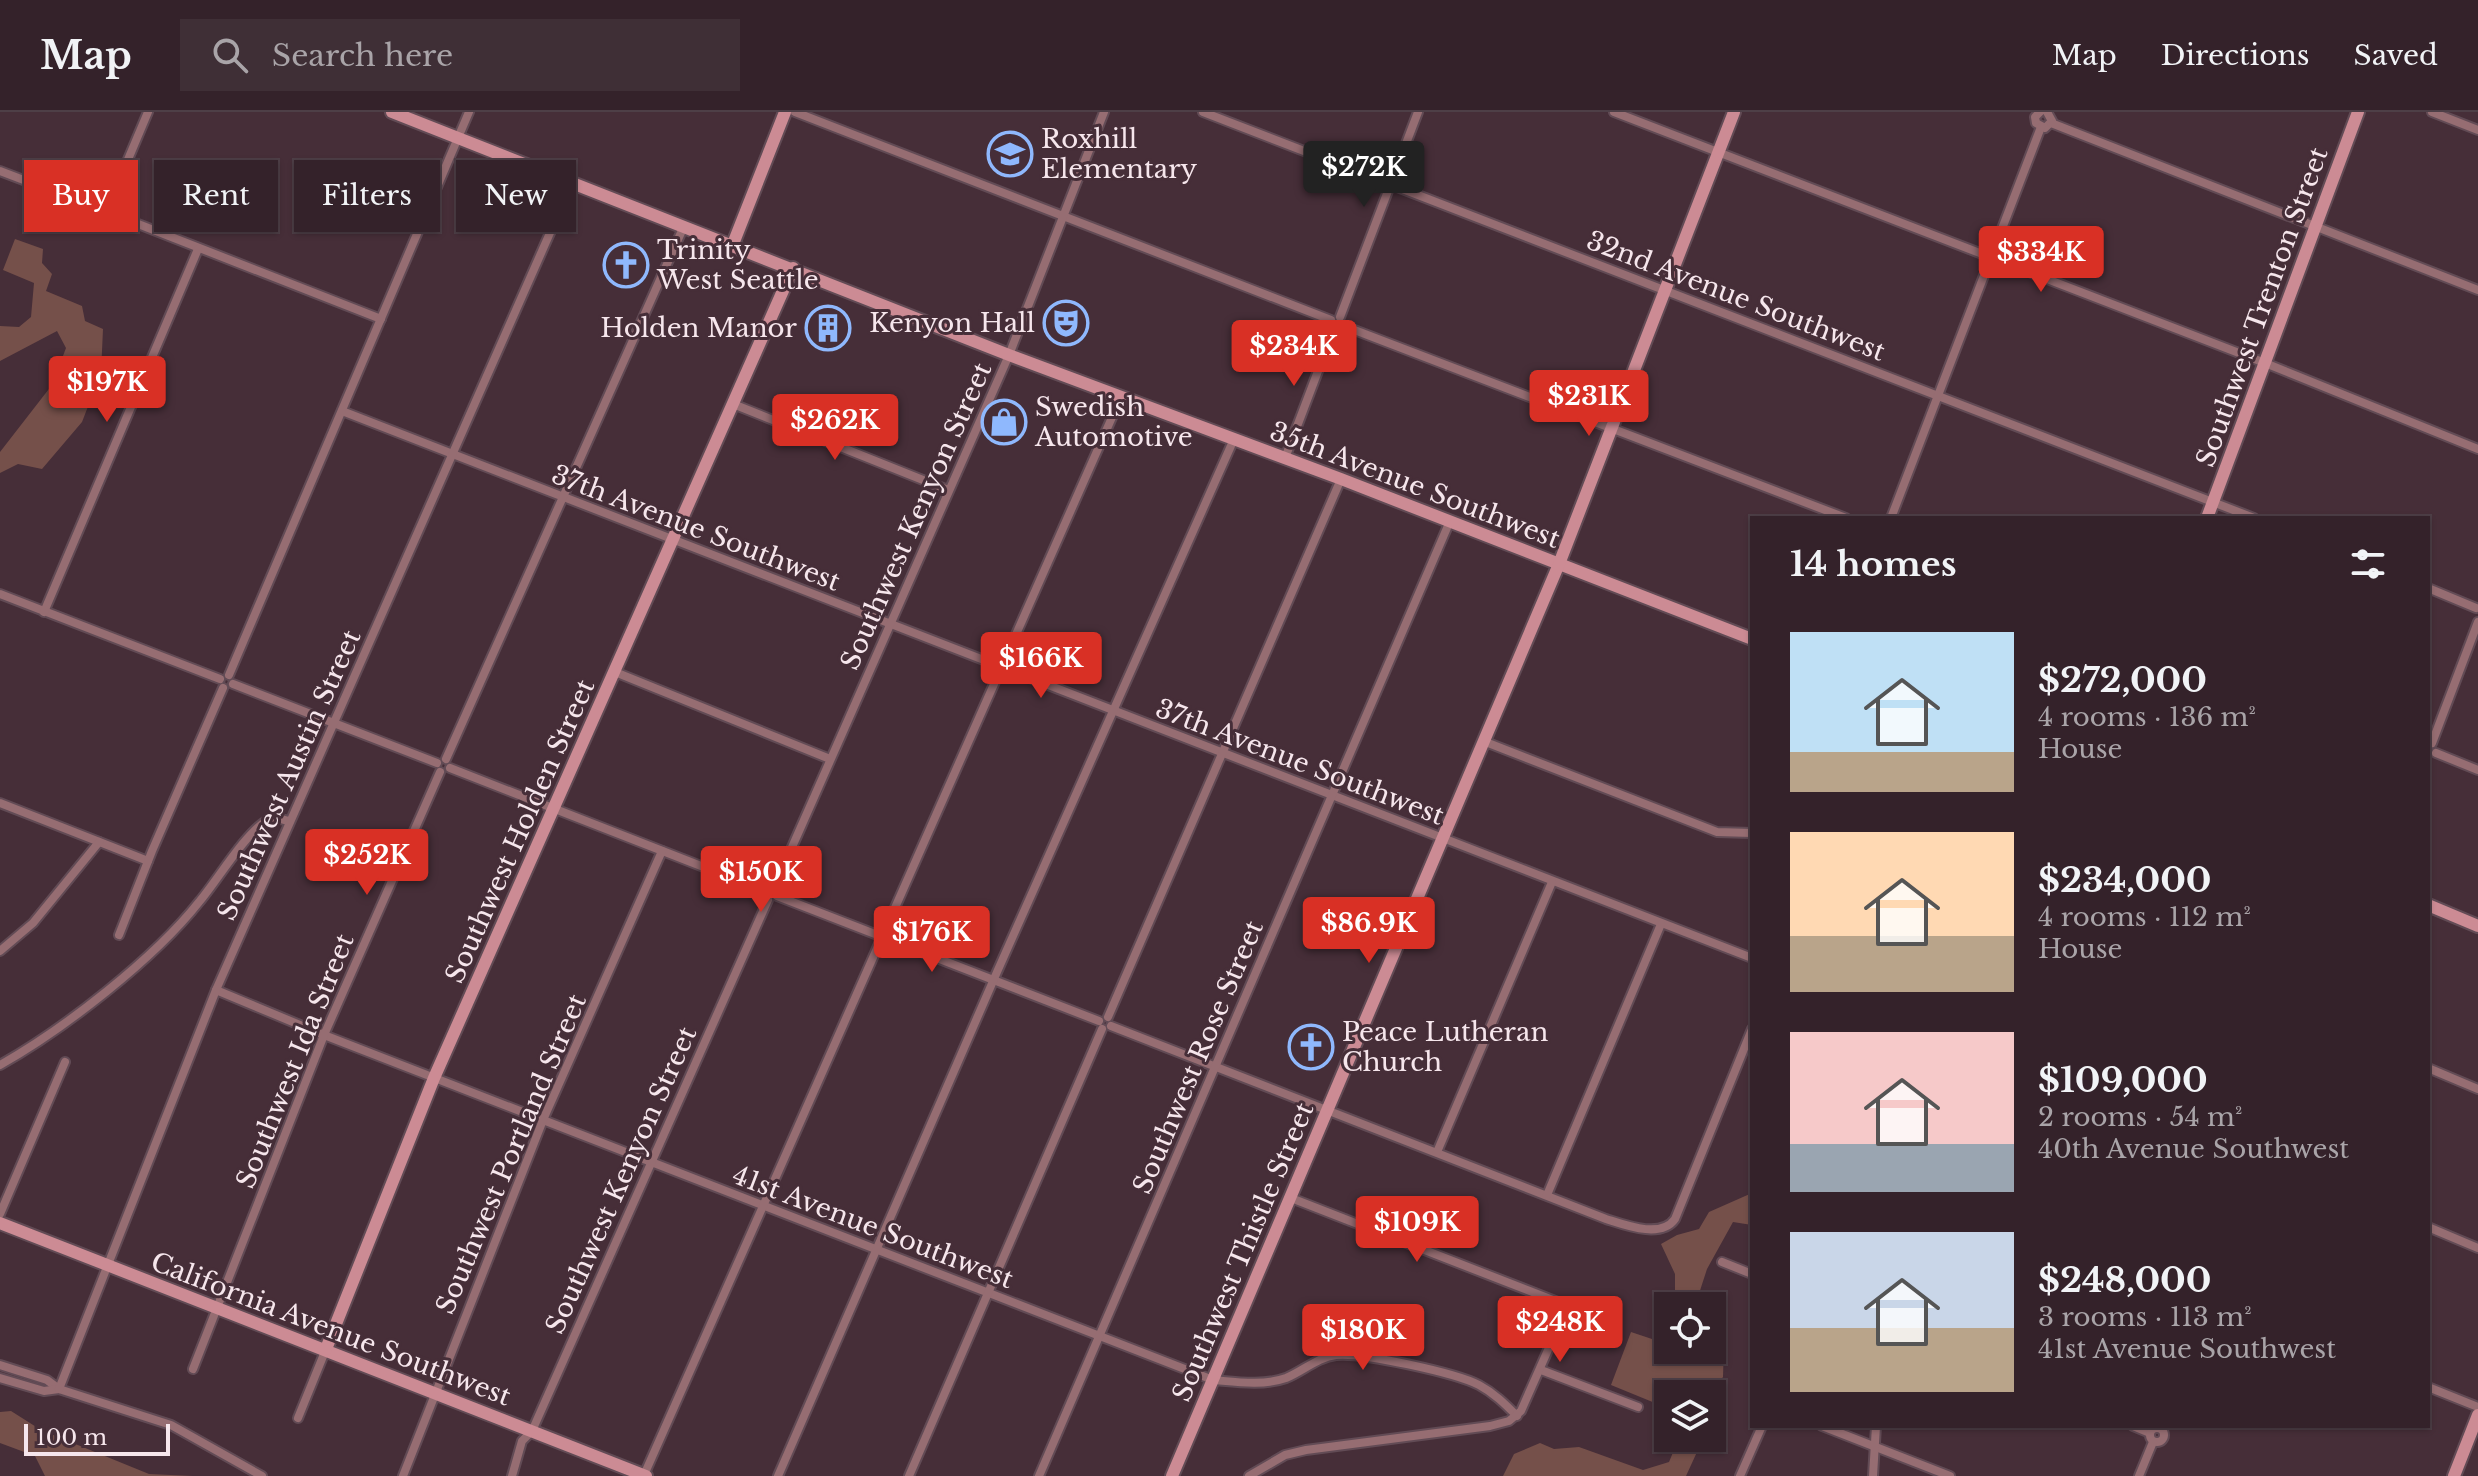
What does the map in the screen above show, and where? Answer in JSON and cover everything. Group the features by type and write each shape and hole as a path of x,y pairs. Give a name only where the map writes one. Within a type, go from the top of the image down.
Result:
{"main road":[{"name":"35th Avenue Southwest","path":"392,112 514,160"},
{"path":"733,244 785,112"},
{"name":"Southwest Thistle Street","path":"1172,1476 1559,564 1734,112"},
{"name":"Southwest Trenton Street","path":"2208,516 2358,112"},
{"name":"35th Avenue Southwest","path":"576,185 1009,355 1341,479 1750,638"},
{"name":"Southwest Holden Street","path":"326,1349 434,1078 793,268"},
{"path":"2430,906 2478,926"},
{"name":"California Avenue Southwest","path":"0,1223 645,1476"},
{"path":"2454,1476 2478,1415"}],"street":[{"path":"128,160 148,112"},
{"path":"231,679 469,112"},
{"path":"795,112 1841,516"},
{"name":"Southwest Kenyon Street","path":"512,1476 522,1441 532,1431 1009,355 1104,112"},
{"name":"32nd Avenue Southwest","path":"1203,112 2249,516"},
{"path":"1285,458 1418,112"},
{"path":"1614,112 2265,363 2478,449"},
{"path":"2024,112 2038,114 2036,123 2041,127 2051,123 2047,112"},
{"path":"2432,112 2478,130"},
{"path":"2051,123 2478,290"},
{"path":"1892,516 2041,127"},
{"path":"0,171 24,180"},
{"path":"138,223 381,319"},
{"name":"Southwest Ida Street","path":"193,1369 324,1035 684,226"},
{"name":"Southwest Austin Street","path":"59,1389 216,990 551,232"},
{"path":"44,612 198,249"},
{"path":"645,1476 1121,397"},
{"path":"733,404 948,490"},
{"name":"37th Avenue Southwest","path":"342,411 1750,957"},
{"path":"778,1476 993,980 1234,439"},
{"path":"909,1476 1341,479"},
{"name":"Southwest Rose Street","path":"1039,1476 1450,521"},
{"path":"2430,589 2478,613 2430,743 2437,747 2432,755 2478,770"},
{"path":"0,594 221,684"},
{"path":"615,672 830,759"},
{"path":"119,935 225,674 334,723 443,766 1626,1225 1666,1227 1675,1219 1750,1034"},
{"path":"1483,741 1717,832 1750,833"},
{"path":"0,803 148,861"},
{"path":"0,1065 76,1013 169,936 266,821 278,818 289,821"},
{"path":"0,951 33,923 99,842"},
{"name":"Southwest Portland Street","path":"403,1476 543,1120 662,851"},
{"path":"1437,1152 1552,882"},
{"path":"1547,1195 1661,924"},
{"name":"41st Avenue Southwest","path":"216,990 651,1163 1213,1380 1274,1381 1327,1356 1359,1355 1449,1374 1478,1384 1494,1394 1517,1416"},
{"path":"0,1214 65,1062"},
{"path":"2430,1069 2478,1089"},
{"path":"1249,1476 1285,1455 1306,1450 1509,1421 1525,1405 1563,1316 1561,1305 1291,1198"},
{"path":"2430,1228 2478,1248"},
{"path":"1722,1262 1750,1273"},
{"name":"Southwest Holden Street","path":"298,1418 326,1349"},
{"path":"0,1365 47,1380 59,1389 162,1421 262,1476"},
{"path":"1541,1370 1638,1407"},
{"path":"0,1378 44,1391 59,1389"},
{"path":"2430,1388 2478,1407"},
{"path":"1740,1476 1761,1428"},
{"path":"1827,1428 1950,1476"},
{"path":"1873,1476 1876,1428"},
{"path":"2139,1476 2156,1432"}],"shaded area":[{"path":"15,239 43,249 42,263 52,274 46,291 82,306 85,321 103,329 101,373 82,422 42,469 18,464 0,473 0,452 52,385 66,348 57,331 0,361 0,326 19,327 31,317 34,283 3,270"},
{"path":"1750,1194 1750,1225 1733,1222 1707,1269 1700,1292 1675,1292 1675,1274 1661,1244 1677,1235 1699,1229 1709,1212"},
{"path":"1631,1332 1652,1339 1654,1336 1654,1364 1723,1364 1723,1377 1721,1380 1654,1380 1654,1403 1611,1385"},
{"path":"11,1411 41,1430 149,1474 193,1476 45,1476 35,1456 0,1443 0,1412"},
{"path":"1540,1443 1554,1449 1579,1447 1643,1470 1669,1462 1673,1452 1697,1452 1686,1476 1503,1476 1514,1454"}],"place":[{"name":"Roxhill Elementary","path":"1010,154"},
{"name":"Trinity West Seattle","path":"626,265"},
{"name":"Kenyon Hall","path":"1066,323"},
{"name":"Holden Manor","path":"828,328"},
{"name":"Swedish Automotive","path":"1004,422"},
{"name":"Peace Lutheran Church","path":"1311,1047"}]}
